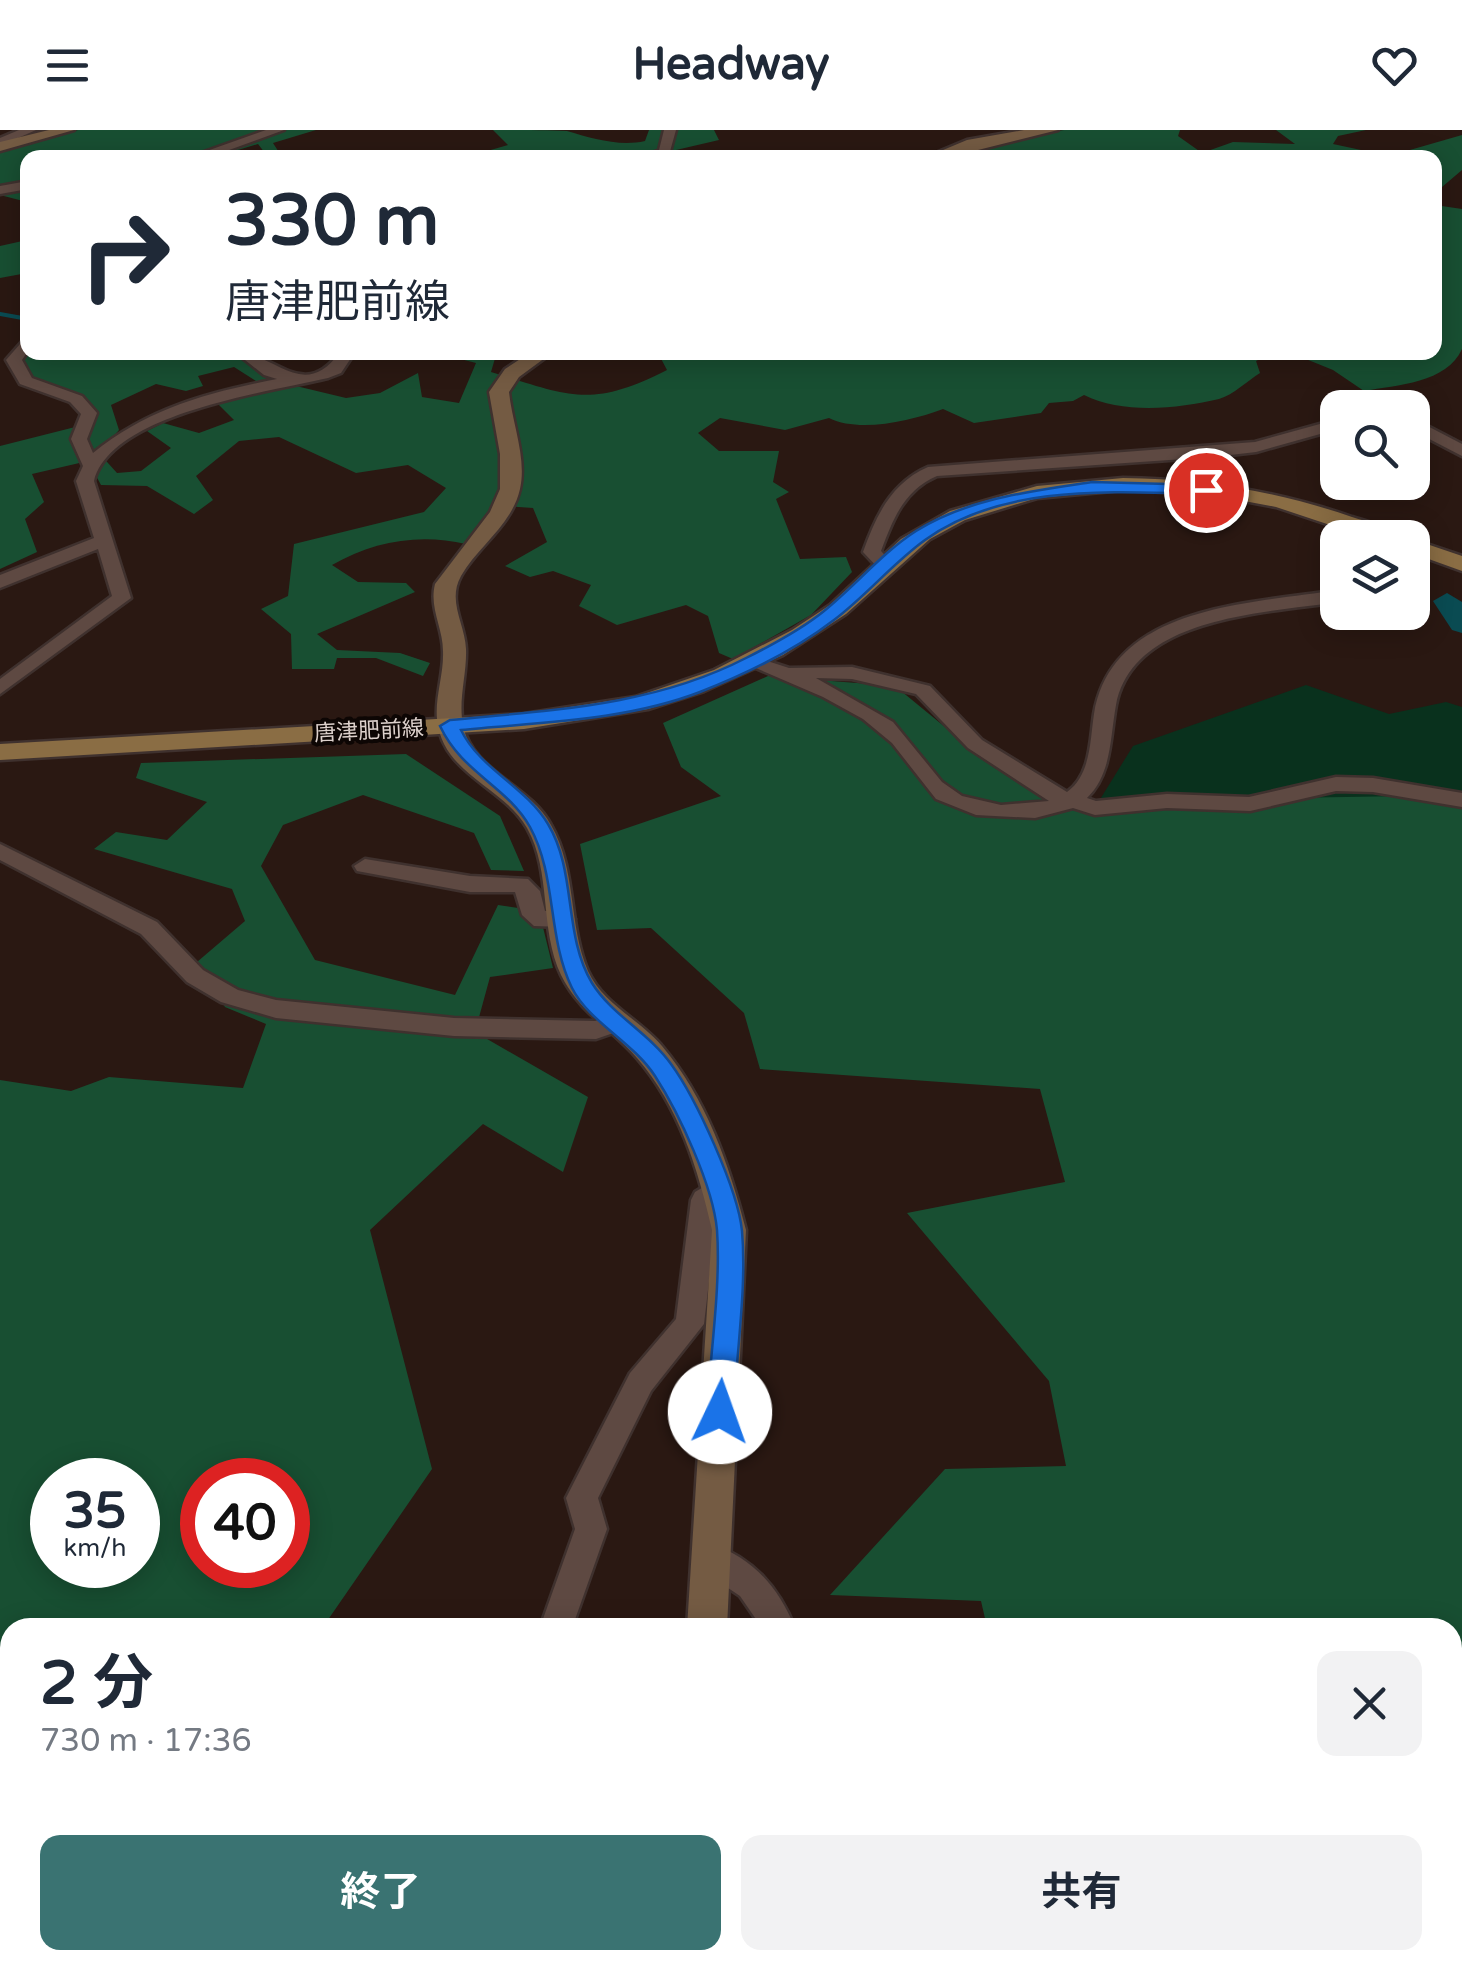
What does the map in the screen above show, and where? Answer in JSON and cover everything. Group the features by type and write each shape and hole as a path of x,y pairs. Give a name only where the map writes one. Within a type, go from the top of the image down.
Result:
{"main road":[{"name":"唐津肥前線","path":"0,752 450,726 610,710 692,689 752,662 826,618 921,535 964,513 1020,497 1092,487 1167,486 1244,494 1340,520"},
{"path":"1430,552 1462,564"}],"street":[{"path":"0,144 30,130"},
{"path":"0,144 68,130"},
{"path":"217,150 278,130"},
{"path":"953,150 972,143 1051,130"},
{"path":"20,351 14,360 26,381 76,399 89,412 78,439 90,464"},
{"path":"253,360 270,372 297,380"},
{"path":"0,688 122,598 85,481 90,464 145,421 178,406 336,370 343,360"},
{"path":"531,360 512,372 499,392 512,484 506,502 442,592 454,643 450,726 461,750 524,804 540,826 552,858 569,958 584,991 649,1050 668,1076 720,1188 729,1230 708,1618"},
{"path":"886,566 872,552 880,529 902,489 934,471 1074,465 1093,457 1227,450 1320,428"},
{"path":"1430,433 1462,451"},
{"path":"0,582 104,541"},
{"path":"752,662 787,672 879,721 899,739 926,780 942,796 1000,813 1048,810 1070,803 1098,768 1108,690 1125,659 1146,643 1177,629 1320,599"},
{"path":"787,672 852,674 923,690 975,744 1070,803 1095,808 1167,801 1250,804 1305,788 1336,784 1373,785 1462,800"},
{"path":"0,852 149,928 195,976 230,996 276,1009 454,1027 596,1030 616,1023"},
{"path":"365,866 470,884 520,884 529,891 534,915 542,920 563,920"},
{"path":"559,1618 592,1528 582,1498 636,1390 667,1342 690,1324 705,1200 720,1188"},
{"path":"711,1558 740,1571 775,1618"}],"green space":[{"path":"78,130 316,130 273,143 278,150 263,150 258,144 238,150 20,150 20,200 0,195 0,151"},
{"path":"493,130 567,131 625,143 645,141 649,130 714,130 719,140 676,150 491,150 508,145"},
{"path":"1064,130 1180,130 1178,136 1198,150 961,150 980,143"},
{"path":"1276,130 1366,130 1338,136 1333,144 1361,150 1210,150 1233,142 1295,144"},
{"path":"1462,135 1462,170 1442,187 1442,150 1410,150"},
{"path":"1442,206 1462,209 1462,349 1455,360 1433,376 1363,390 1333,370 1308,360 1442,360"},
{"path":"20,242 20,274 0,278 0,246"},
{"path":"246,360 274,379 259,383 234,367 198,376 203,386 186,391 156,384 111,405 119,430 99,453 117,473 141,471 171,448 147,431 163,423 199,433 234,420 216,402 296,386 346,398 380,393 418,373 422,397 459,403 476,363 464,360 495,360 491,372 580,395 618,390 641,382 667,370 662,360 1258,360 1260,373 1219,399 1186,405 1132,407 1084,395 1073,401 1049,403 1041,413 974,423 943,409 885,424 855,425 829,418 785,430 720,418 698,433 719,451 779,451 773,482 789,492 776,499 800,559 846,557 852,572 811,615 733,659 719,653 708,616 686,605 617,625 579,606 591,585 553,571 530,577 505,566 547,542 533,508 503,506 466,544 431,539 397,541 332,565 358,582 406,583 415,592 317,634 337,650 400,653 430,663 423,676 376,658 337,658 334,669 292,669 291,634 261,609 288,596 294,544 424,512 446,488 408,465 356,473 279,437 239,441 196,476 213,500 194,514 147,486 101,485 88,461 32,474 44,502 25,519 37,552 0,569 0,446 95,422 91,403 37,382 19,362"},
{"path":"768,676 895,686 995,768 1099,801 1406,796 1462,804 1462,1618 985,1618 981,1601 830,1595 945,1469 1066,1466 1049,1381 907,1213 1065,1182 1040,1089 760,1069 744,1013 651,928 597,930 580,844 721,796 681,767 663,723"},
{"path":"1306,685 1389,714 1446,702 1462,707 1462,804 1099,801 1133,746"},
{"path":"406,754 500,816 524,871 491,870 474,833 363,795 283,825 261,866 315,960 455,995 498,905 539,911 553,968 490,977 475,1032 588,1097 563,1172 483,1124 370,1230 432,1469 329,1618 0,1618 0,1080 71,1091 109,1077 243,1088 266,1024 225,1007 197,962 245,921 232,889 94,849 116,832 167,840 207,802 136,778 141,763"}],"waterway":[{"path":"0,314 20,318"},
{"path":"1447,601 1462,624"}],"route":[{"path":"720,1412 729,1230 720,1188 668,1076 649,1050 584,991 569,958 552,858 540,826 524,804 477,768 461,750 450,726 610,710 692,689 752,662 826,618 921,535 964,513 1020,497 1092,487 1206,490"}]}
